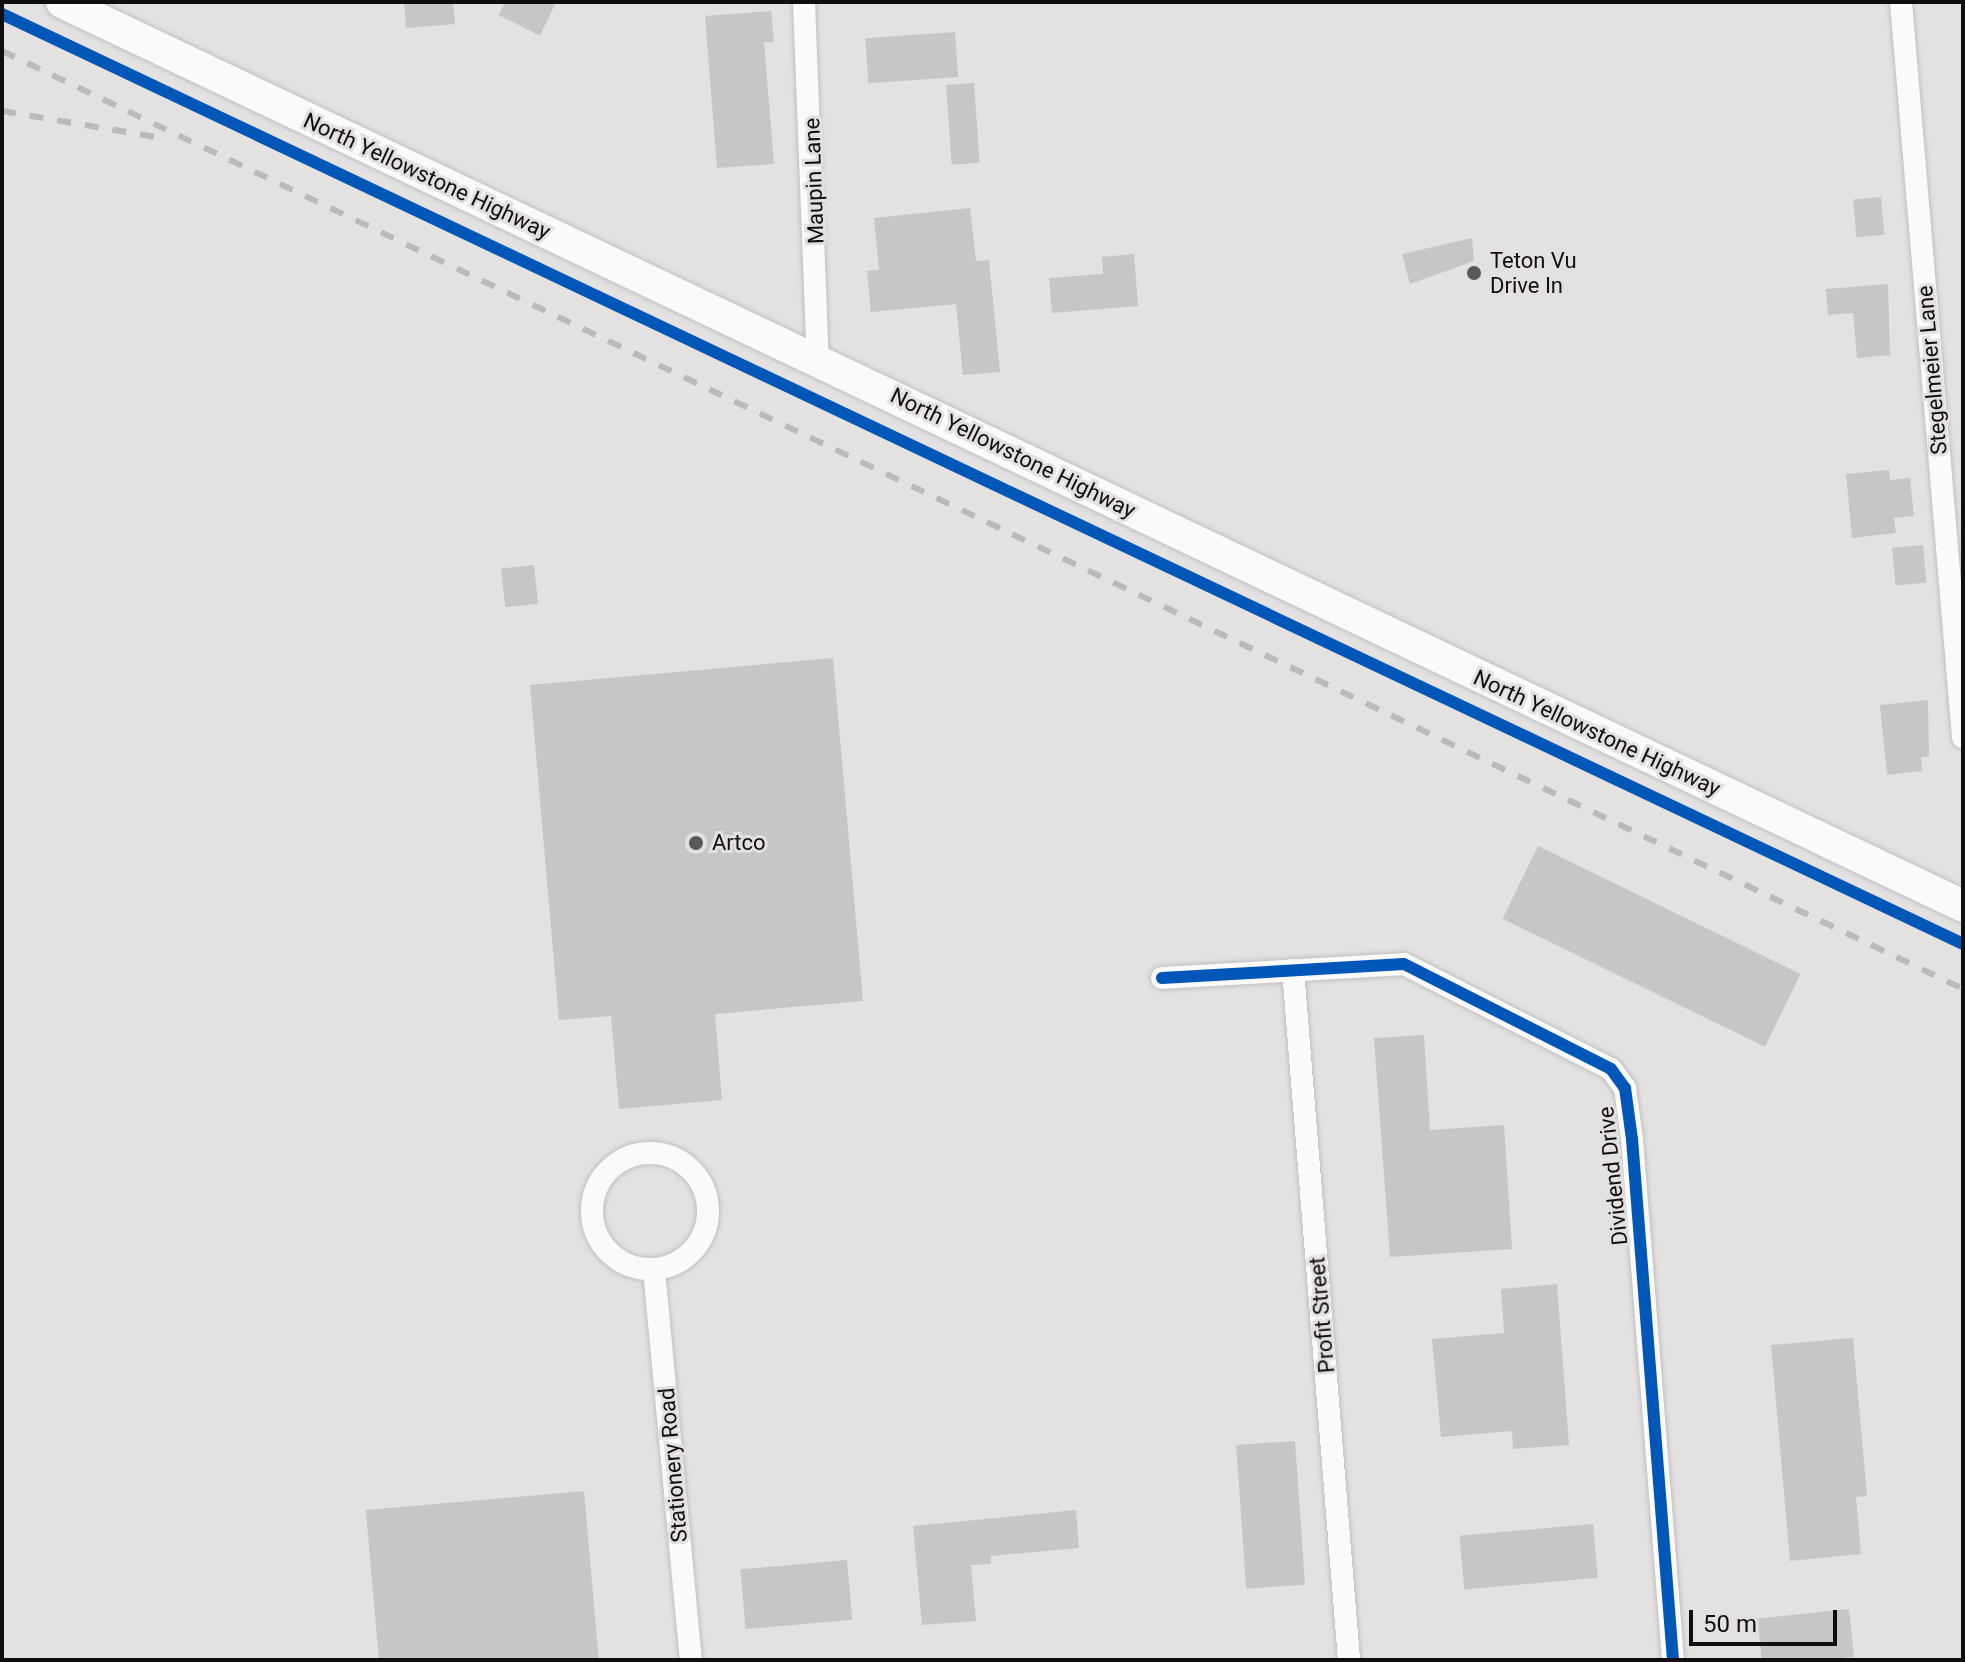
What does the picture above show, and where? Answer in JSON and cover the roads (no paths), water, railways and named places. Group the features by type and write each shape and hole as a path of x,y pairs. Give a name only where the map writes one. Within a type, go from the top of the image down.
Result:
{"main road":[{"name":"North Yellowstone Highway","path":"62,2 1963,906"}],"street":[{"name":"Maupin Lane","path":"804,2 818,360"},
{"name":"Stegelmeier Lane","path":"1901,2 1963,737"},
{"name":"Dividend Drive","path":"1162,978 1404,964 1611,1069 1625,1088 1673,1660"},
{"name":"Profit Street","path":"1293,970 1349,1660"},
{"path":"642,1153 686,1165 704,1187 708,1205 707,1224 688,1256 654,1270 616,1259 593,1227 596,1188 607,1171 642,1153"},
{"name":"Stationery Road","path":"654,1270 691,1660"}],"railway":[{"path":"2,51 1963,989"},
{"path":"2,111 168,139"}],"place":[{"name":"Teton Vu Drive In","path":"1474,273"},
{"name":"Artco","path":"696,843"}]}
